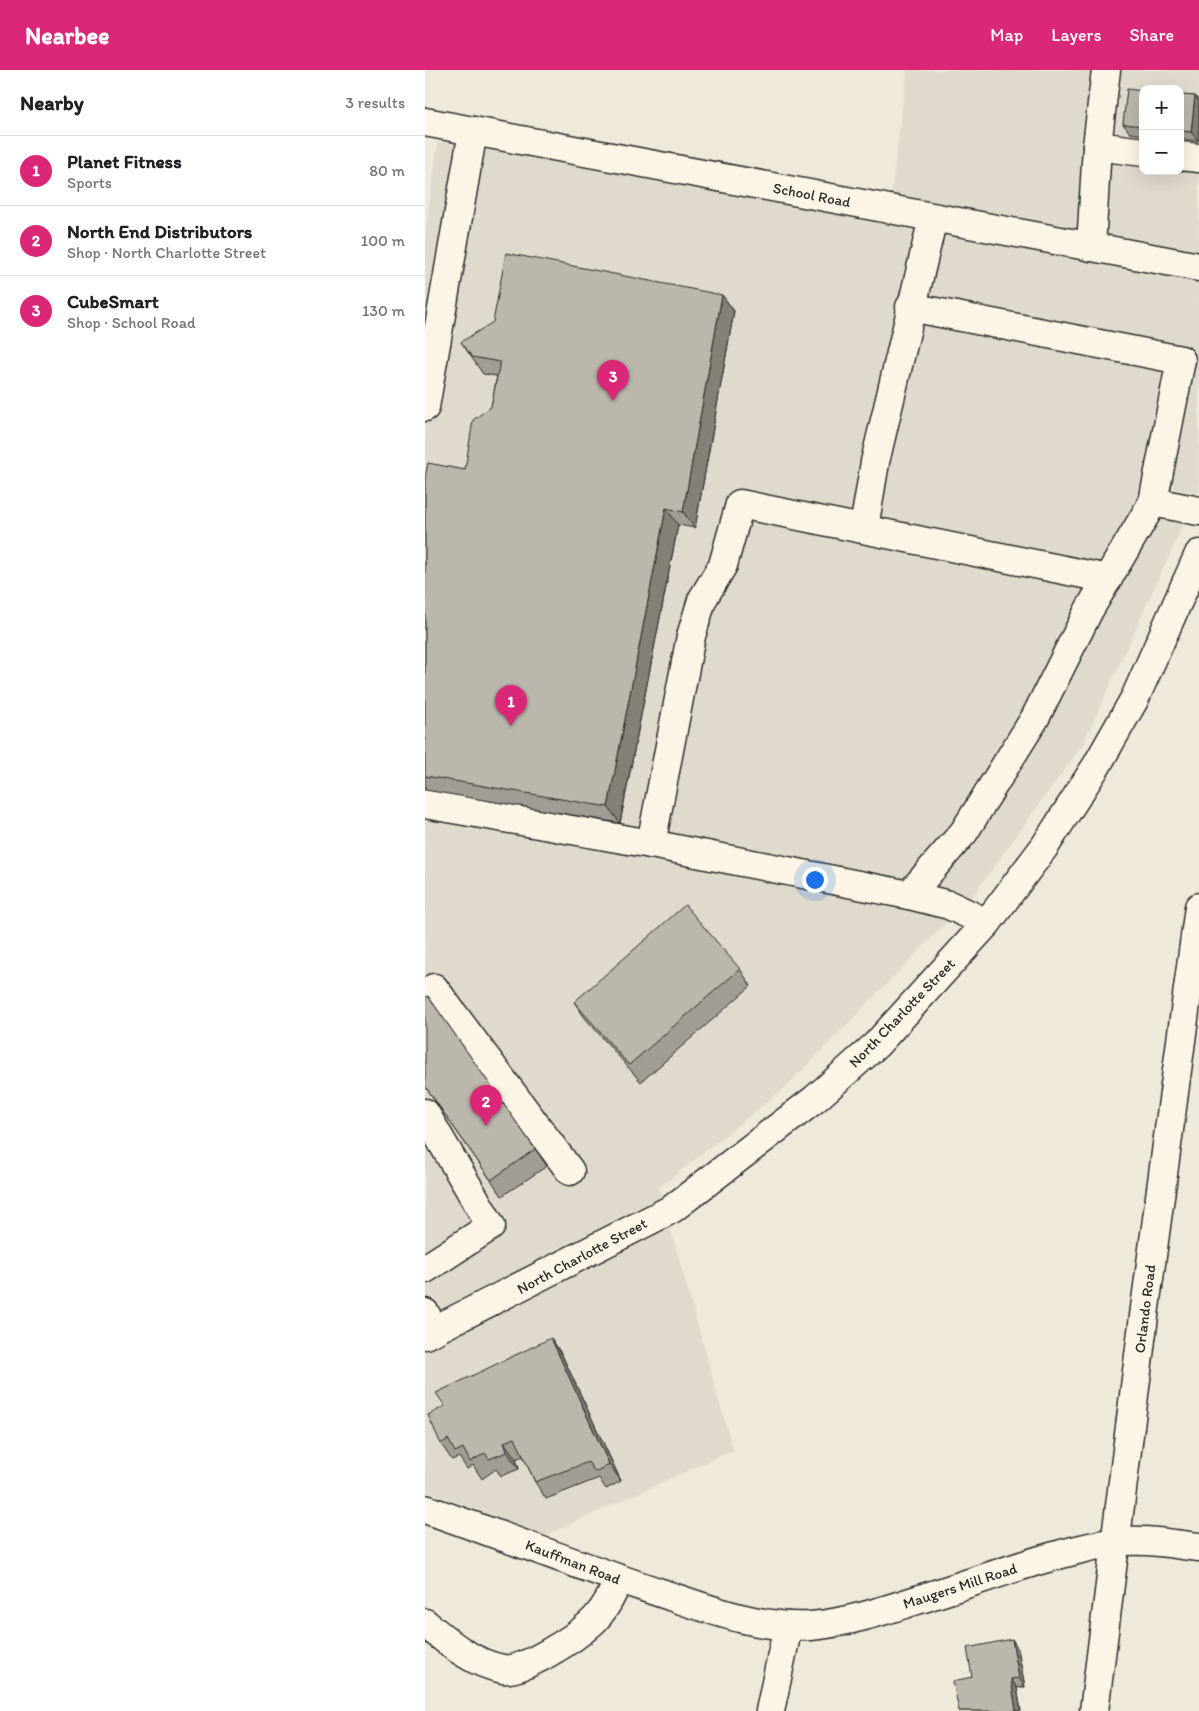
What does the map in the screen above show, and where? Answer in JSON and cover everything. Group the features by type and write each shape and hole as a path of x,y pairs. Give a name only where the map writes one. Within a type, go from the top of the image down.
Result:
{"street":[{"path":"1091,247 1097,146 1106,70"},
{"name":"School Road","path":"425,122 1199,267"},
{"path":"425,407 473,132"},
{"path":"1097,146 1139,151"},
{"path":"1184,156 1199,158"},
{"path":"864,528 875,462 910,307 933,218"},
{"path":"909,895 964,832 1035,718 1089,610 1153,502 1181,360 910,307"},
{"path":"1153,502 1199,511"},
{"path":"651,844 691,636 703,600 723,565 740,504 1107,579"},
{"name":"North Charlotte Street","path":"428,1326 672,1209 815,1099 876,1045 987,923 1045,846 1097,765 1130,707 1164,637 1199,554"},
{"path":"425,804 651,844 909,895 949,905 987,923"},
{"name":"Orlando Road","path":"1094,1711 1145,1308 1199,907"},
{"path":"425,995 435,988 570,1171"},
{"path":"425,1113 491,1226 425,1269"},
{"name":"Kauffman Road","path":"425,1510 721,1613"},
{"name":"Maugers Mill Road","path":"721,1613 788,1626 832,1623 890,1609 1059,1555 1116,1542 1155,1541 1199,1547"},
{"path":"425,1623 473,1660 506,1670 542,1658 591,1624 608,1603 619,1579"},
{"path":"770,1711 788,1626"}],"shaded area":[{"path":"907,70 1199,70 1199,490 1083,744 974,894 787,1086 659,1188 733,1450 544,1536 425,1491 425,235 438,142 889,209"}],"building":[{"path":"1127,89 1139,90 1139,126 1123,124"},
{"path":"1184,95 1195,96 1191,132 1184,131"},
{"path":"506,253 722,295 683,512 666,508 608,807 425,776 425,477 428,463 465,470 473,420 491,407 500,362 472,357 461,342 493,322"},
{"path":"685,905 740,969 629,1065 574,1002"},
{"path":"428,996 535,1149 491,1180 425,1086 425,998"},
{"path":"551,1338 609,1464 595,1472 588,1462 535,1482 515,1438 504,1442 507,1452 489,1459 485,1453 470,1462 463,1448 455,1452 448,1439 441,1444 428,1415 445,1406 436,1393"},
{"path":"1012,1639 1019,1678 1011,1679 1016,1711 959,1711 953,1681 972,1677 967,1648"}],"place":[{"name":"CubeSmart","path":"613,401"},
{"name":"Planet Fitness","path":"511,726"},
{"name":"North End Distributors","path":"486,1126"}]}
